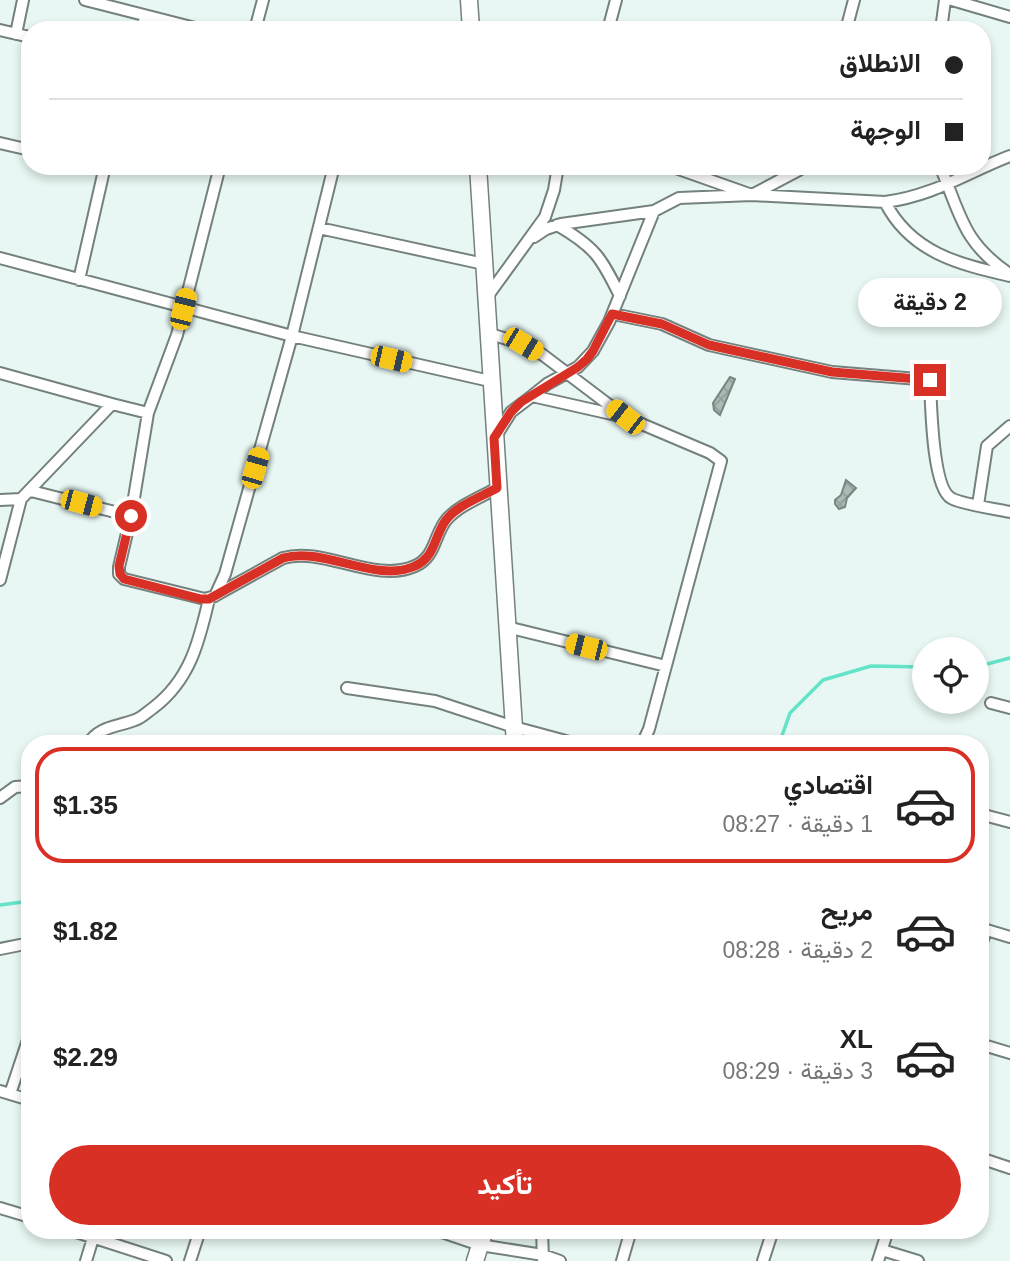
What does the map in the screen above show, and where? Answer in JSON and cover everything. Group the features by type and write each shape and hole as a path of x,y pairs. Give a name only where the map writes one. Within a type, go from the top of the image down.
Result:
{"street":[{"path":"16,34 23,0"},
{"path":"85,0 166,21"},
{"path":"257,21 263,0"},
{"path":"469,0 470,21"},
{"path":"611,21 617,0"},
{"path":"848,21 854,0"},
{"path":"942,21 945,0"},
{"path":"952,0 1010,17"},
{"path":"144,21 146,16"},
{"path":"0,30 21,35"},
{"path":"0,143 21,148"},
{"path":"991,165 1010,156"},
{"path":"79,280 103,175"},
{"path":"218,175 177,335 148,413 131,516 119,566 124,579 201,599 212,597 291,555 384,571 400,571 416,566 429,556 444,523 453,513 497,488"},
{"path":"97,735 103,729 138,719 164,699 177,686 200,638 212,597 225,574 292,336 332,175"},
{"path":"479,175 514,735"},
{"path":"485,299 544,217 556,175"},
{"path":"695,175 752,195 790,175"},
{"path":"944,175 965,229 973,242 990,261 1010,275"},
{"path":"529,241 556,225 596,217 654,211 679,198 752,195 885,202 903,200 969,175"},
{"path":"885,202 904,230 920,245 973,267 1010,275"},
{"path":"494,438 511,412 578,367 593,351 620,296 654,211"},
{"path":"556,225 592,248 620,296"},
{"path":"318,228 484,264"},
{"path":"0,258 183,309 490,381"},
{"path":"612,314 662,324 709,345 832,372 930,380 936,462 942,488 950,498 1010,512"},
{"path":"488,333 523,344 625,417"},
{"path":"0,373 148,413"},
{"path":"532,396 625,417 710,453 722,461 646,735"},
{"path":"0,500 21,499 31,491 112,404"},
{"path":"978,505 987,446 1010,426"},
{"path":"31,491 131,516"},
{"path":"0,580 21,499"},
{"path":"507,627 666,666"},
{"path":"347,688 435,701 512,735"},
{"path":"991,703 1010,708"},
{"path":"2,792 21,787"},
{"path":"989,816 1010,822"},
{"path":"989,931 1010,937"},
{"path":"0,949 21,945"},
{"path":"989,1047 1010,1053"},
{"path":"5,1092 21,1055"},
{"path":"989,1161 1010,1168"},
{"path":"0,1208 21,1214"},
{"path":"86,1261 93,1239"},
{"path":"96,1239 166,1261"},
{"path":"190,1261 197,1239"},
{"path":"462,1239 560,1261"},
{"path":"542,1239 543,1258"},
{"path":"621,1261 628,1239"},
{"path":"763,1261 770,1239"},
{"path":"885,1239 880,1256 918,1261"}],"building":[{"path":"730,377 735,379 720,415 714,410 713,403"},
{"path":"846,480 856,488 847,498 845,507 839,509 835,500 841,495"}],"waterway":[{"path":"989,664 1010,658"},
{"path":"782,735 790,713 823,680 871,666 912,667"},
{"path":"0,905 21,902"}],"route":[{"path":"131,516 119,566 124,579 205,600 291,555 384,571 400,571 416,566 429,556 444,523 453,513 497,488 494,438 511,412 521,402 587,359 612,314 662,324 709,345 832,372 930,380"}]}
